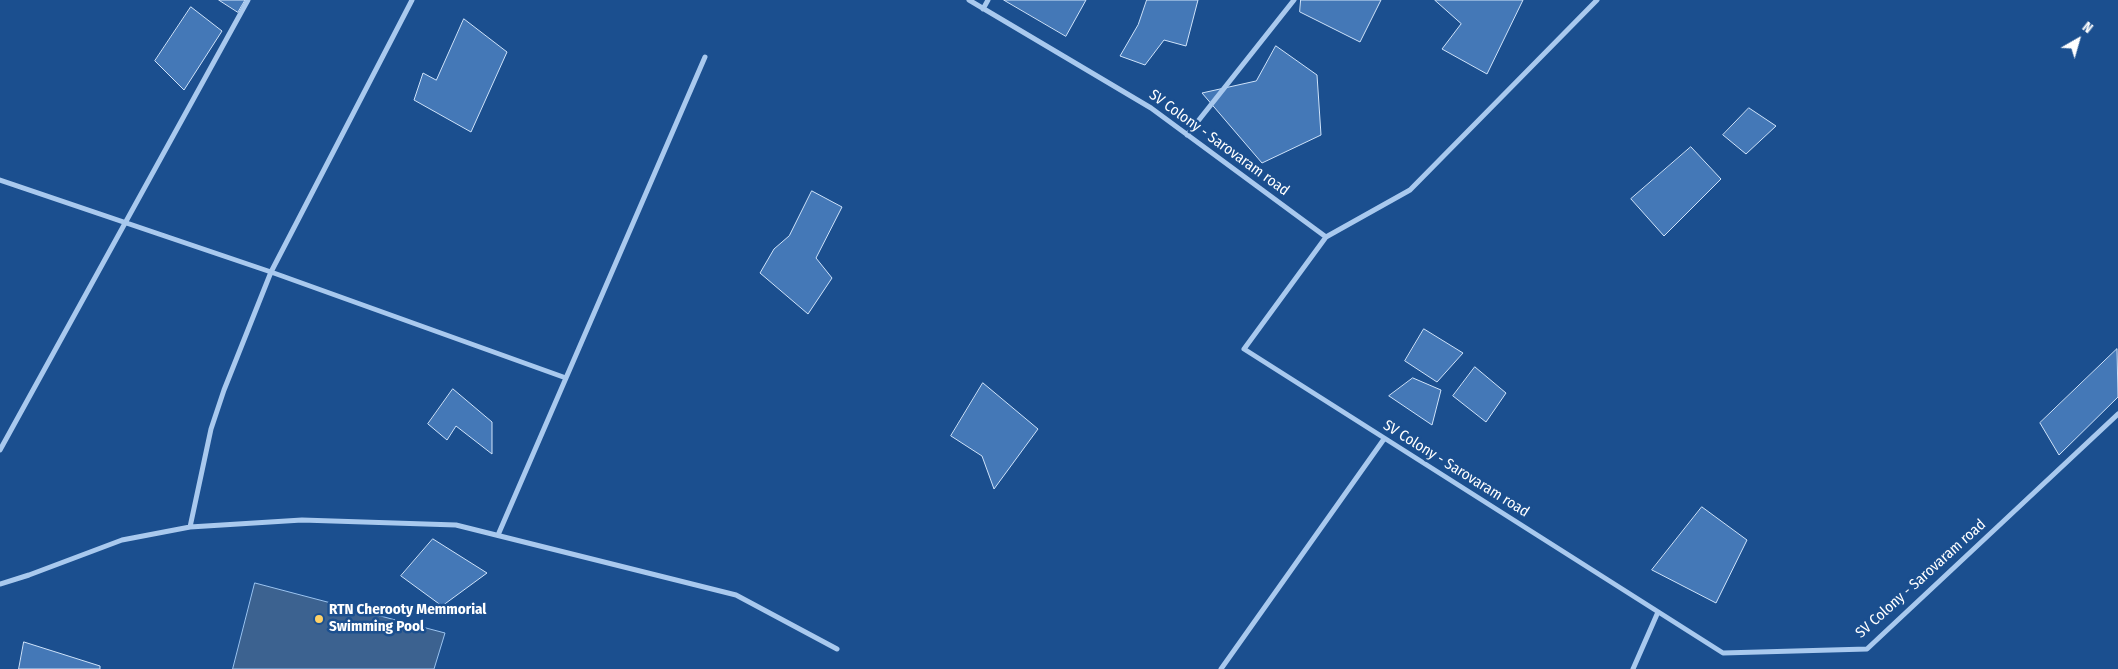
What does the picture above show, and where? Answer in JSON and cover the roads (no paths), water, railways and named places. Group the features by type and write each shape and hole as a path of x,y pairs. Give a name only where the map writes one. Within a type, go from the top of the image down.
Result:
{"street":[{"path":"0,450 248,0"},
{"path":"190,527 211,429 224,390 271,272 412,0"},
{"name":"SV Colony - Sarovaram road","path":"969,0 1151,108 1326,236 1244,350 1723,653 1867,649 2118,414"},
{"path":"983,9 988,0"},
{"path":"1188,135 1294,0"},
{"path":"1326,236 1410,190 1594,1"},
{"path":"498,535 705,56"},
{"path":"0,180 271,272 566,378"},
{"path":"1221,669 1384,439"},
{"path":"0,584 122,540 190,527 302,520 456,524 736,595 837,649"},
{"path":"1632,669 1658,612"}],"water":[{"name":"RTN Cherooty Memmorial Swimming Pool","path":"255,583 445,633 434,669 233,669"}],"place":[{"name":"RTN Cherooty Memmorial Swimming Pool","path":"319,619"}]}
